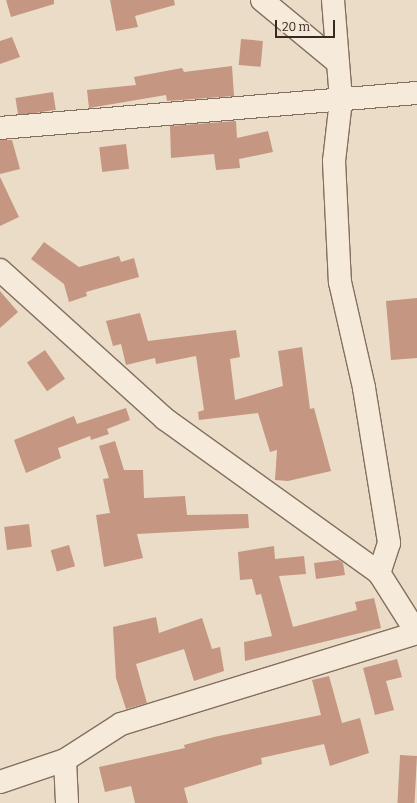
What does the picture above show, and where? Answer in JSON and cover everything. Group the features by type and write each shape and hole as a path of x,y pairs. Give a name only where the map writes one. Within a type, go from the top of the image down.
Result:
{"street":[{"path":"262,0 337,62"},
{"path":"332,0 341,100 334,161 340,282 364,388 389,544 379,572"},
{"path":"0,128 417,93"},
{"path":"0,270 165,419 379,572 417,633 121,724 64,760 0,782"},
{"path":"64,760 67,803"}],"building":[{"path":"6,0 54,0 54,4 11,17"},
{"path":"110,0 174,0 175,5 135,16 138,27 116,31"},
{"path":"12,37 20,57 0,64 0,41"},
{"path":"241,39 263,41 261,67 239,65"},
{"path":"232,66 234,96 167,101 166,95 89,108 87,90 136,85 134,77 182,68 184,72"},
{"path":"53,92 56,110 18,116 15,98"},
{"path":"236,121 237,138 268,131 273,152 239,159 240,168 216,170 214,154 171,158 170,126"},
{"path":"0,140 12,140 20,169 0,174"},
{"path":"126,144 129,169 102,172 99,147"},
{"path":"0,177 19,217 0,226"},
{"path":"44,242 79,267 119,256 121,262 134,258 139,277 86,292 87,296 69,302 64,284 31,259"},
{"path":"0,291 18,312 0,328"},
{"path":"417,298 417,358 391,360 386,301"},
{"path":"140,313 148,341 236,330 240,357 230,359 235,400 283,386 278,351 302,347 310,409 314,408 331,471 288,481 275,480 277,450 270,452 258,413 199,420 198,412 204,410 196,356 156,364 155,358 126,365 121,344 113,346 106,321"},
{"path":"45,350 65,379 47,391 27,363"},
{"path":"126,408 130,420 107,429 109,434 91,440 90,436 58,448 61,458 26,473 14,440 74,416 77,424"},
{"path":"115,441 124,470 143,470 144,498 185,496 187,515 248,514 249,528 137,534 143,558 104,567 96,515 110,513 103,479 109,478 99,446"},
{"path":"29,524 32,547 7,550 4,527"},
{"path":"69,545 75,566 57,571 51,550"},
{"path":"274,546 275,559 304,556 306,574 279,576 293,627 357,610 355,602 374,598 381,628 245,661 244,642 272,636 261,594 256,595 252,579 240,580 238,552"},
{"path":"339,560 343,563 345,575 316,579 314,563"},
{"path":"156,617 159,633 202,618 212,649 220,647 224,671 194,681 184,649 136,664 147,703 126,709 116,678 113,627"},
{"path":"397,659 402,677 386,681 394,710 375,715 363,668"},
{"path":"329,676 342,723 360,718 369,753 330,766 324,744 261,758 262,764 184,788 188,803 135,803 131,786 105,792 99,767 185,748 184,745 214,737 321,715 312,680"},
{"path":"400,755 417,756 415,803 397,803"}]}
